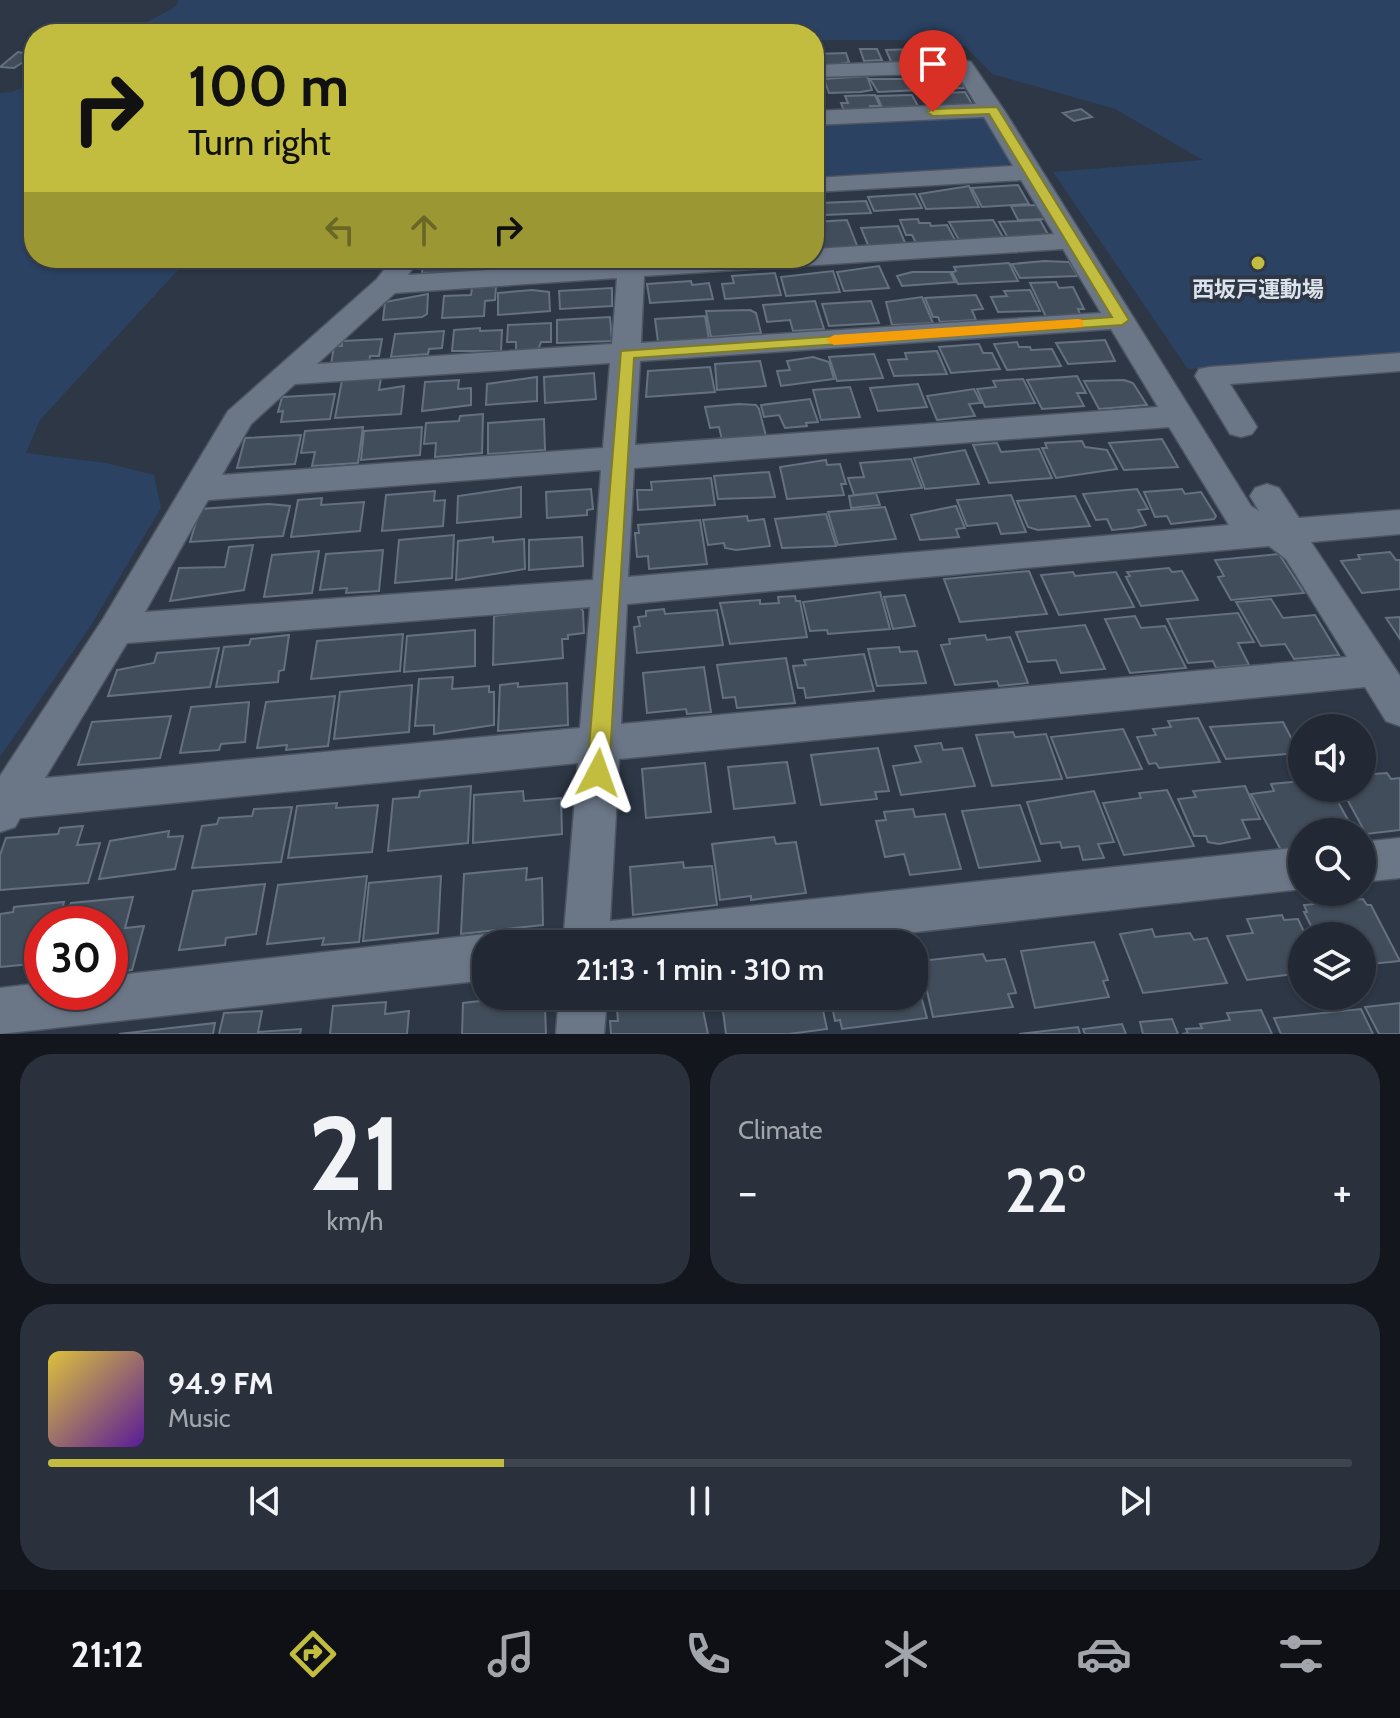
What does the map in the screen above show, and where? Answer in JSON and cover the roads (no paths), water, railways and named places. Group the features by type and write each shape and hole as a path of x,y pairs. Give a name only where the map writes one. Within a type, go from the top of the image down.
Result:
{"street":[{"path":"824,71 964,66 1239,515 1279,532 1298,550 1400,709"},
{"path":"824,118 993,110"},
{"path":"824,184 1030,172"},
{"path":"824,256 1073,241"},
{"path":"4,806 116,629 239,418 387,285 400,268"},
{"path":"387,285 576,268"},
{"path":"587,930 631,268"},
{"path":"286,375 1122,320"},
{"path":"1241,427 1210,376 1400,362"},
{"path":"196,489 1180,416"},
{"path":"1267,496 1279,532"},
{"path":"116,629 611,592 1400,522"},
{"path":"4,806 599,744 1376,670"},
{"path":"1376,861 1400,858"},
{"path":"733,930 1288,870"},
{"path":"0,1012 472,959"},
{"path":"580,1034 582,1010"}],"place":[{"name":"西坂戸運動場","path":"1258,263"}]}
